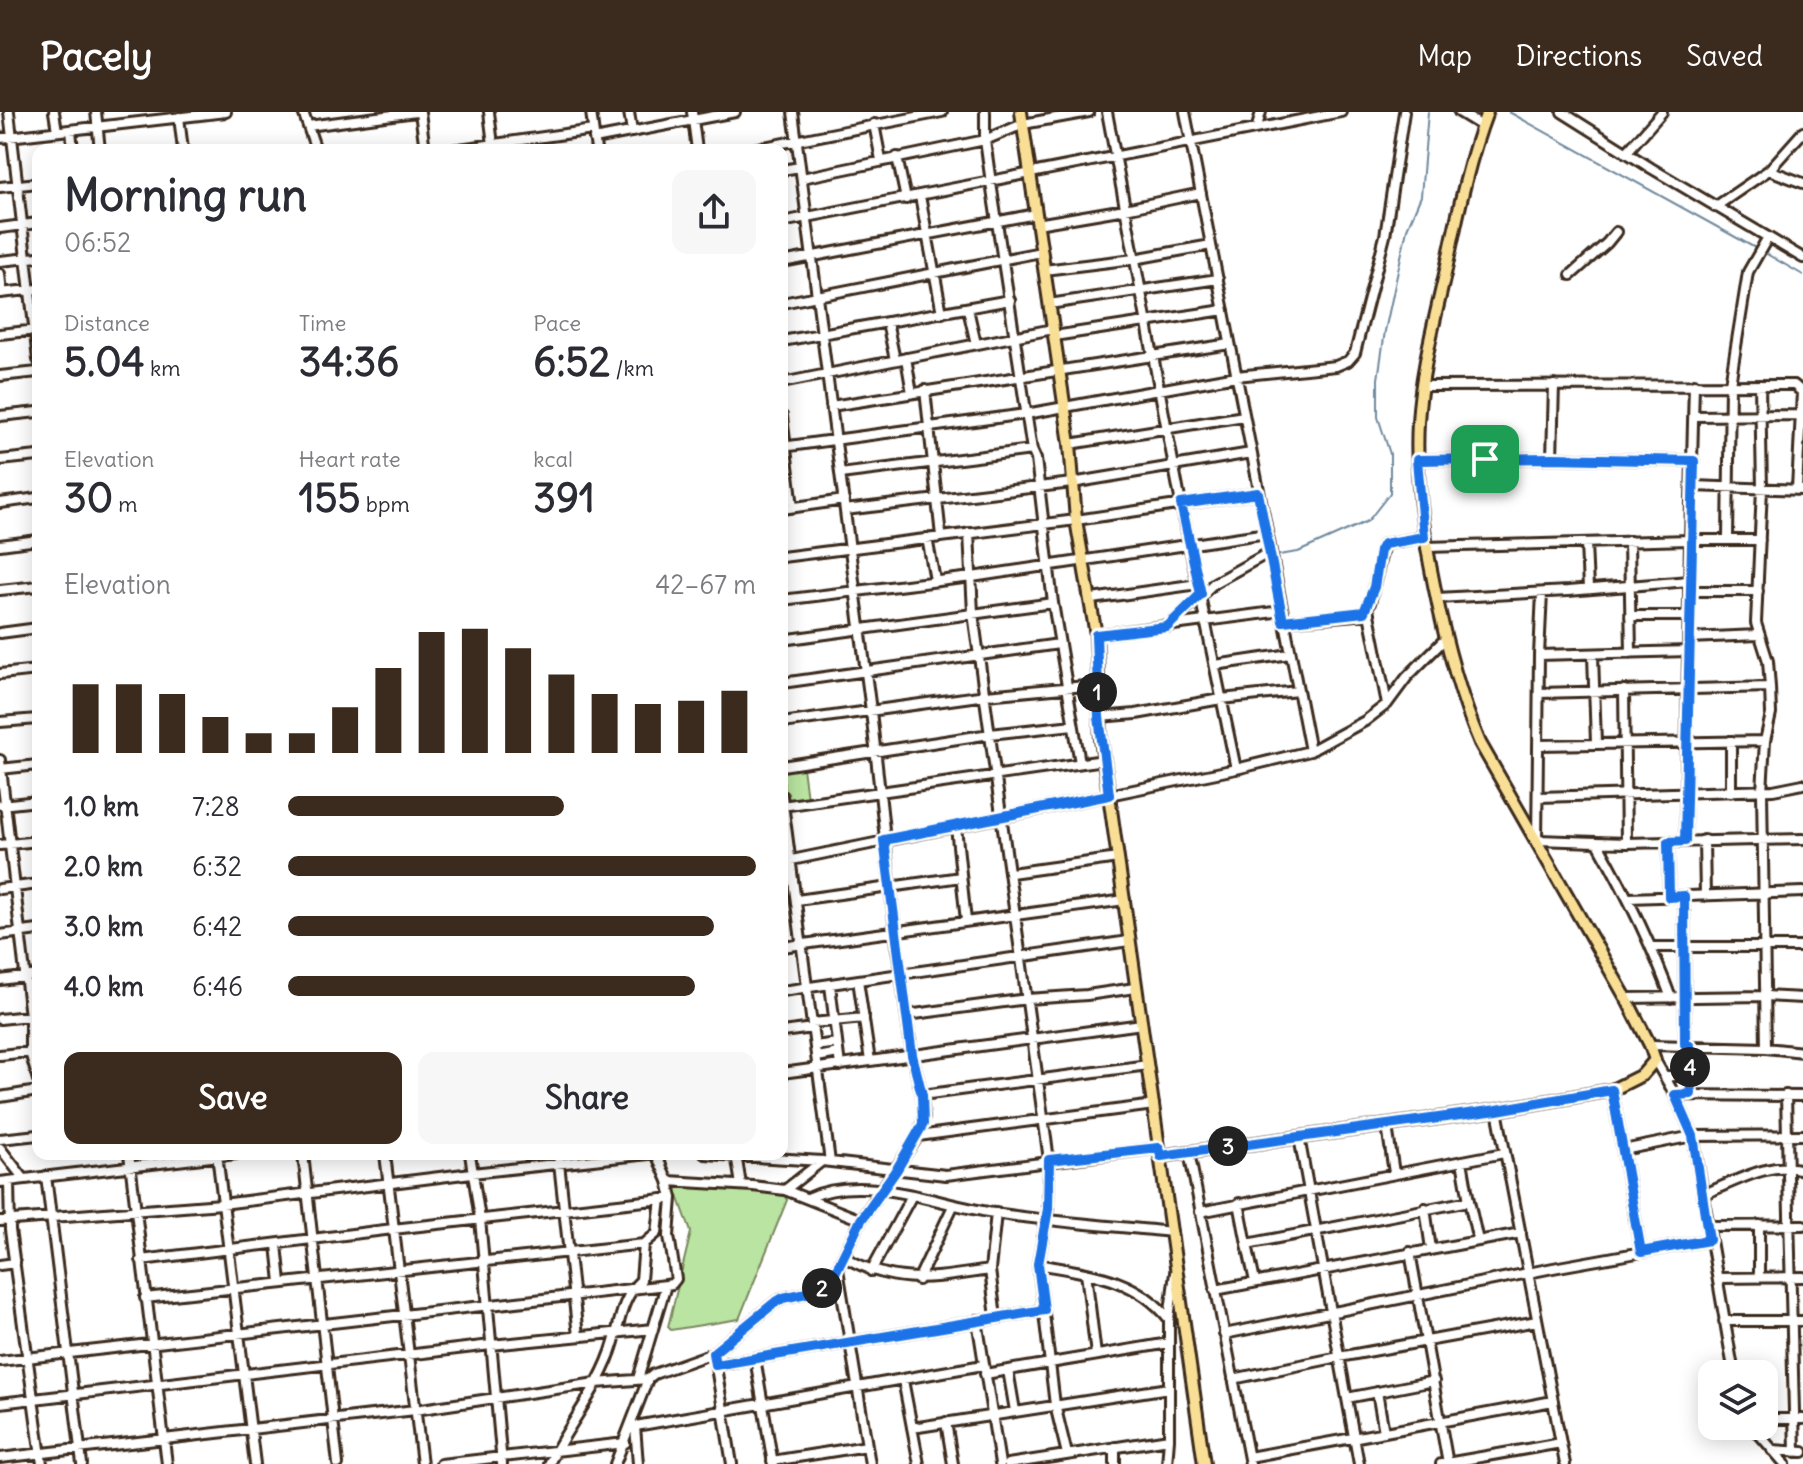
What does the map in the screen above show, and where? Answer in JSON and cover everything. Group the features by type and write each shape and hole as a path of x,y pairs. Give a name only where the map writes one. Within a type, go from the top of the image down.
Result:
{"main road":[{"path":"1021,112 1065,406 1076,520 1092,599 1104,760 1204,1464"},
{"path":"1160,1152 1189,1152 1387,1126 1612,1090 1642,1075 1655,1060 1626,998 1480,743 1465,708 1445,639 1425,542 1417,460 1418,418 1461,198 1487,112"}],"street":[{"path":"9,112 25,258 32,283"},
{"path":"54,112 57,131"},
{"path":"96,112 99,144"},
{"path":"0,138 98,127 145,117 226,112"},
{"path":"303,112 312,144"},
{"path":"308,126 357,116 418,112 424,144"},
{"path":"489,112 493,144"},
{"path":"591,112 595,144"},
{"path":"629,112 632,132"},
{"path":"503,144 632,132 692,116 735,112"},
{"path":"615,1464 648,1379 654,1374 713,1353 773,1304 824,1287 838,1269 861,1220 918,1136 924,1118 895,930 871,711 793,112"},
{"path":"777,144 942,112"},
{"path":"985,112 985,140 1002,261 1032,450 1036,459 1053,603 1080,763"},
{"path":"802,178 985,140 1023,124 1089,112"},
{"path":"1107,112 1181,504 1236,769"},
{"path":"1185,112 1310,751"},
{"path":"1257,127 1261,112"},
{"path":"788,221 1341,112"},
{"path":"788,446 1026,414 1236,376 1336,366 1348,361 1355,353 1385,236 1404,112"},
{"path":"1459,112 1482,126"},
{"path":"1562,112 1765,241 1803,258"},
{"path":"1574,120 1581,112"},
{"path":"1626,153 1662,112"},
{"path":"692,116 696,144"},
{"path":"179,117 182,144"},
{"path":"874,124 881,160"},
{"path":"71,130 72,144"},
{"path":"1715,207 1769,170 1803,132"},
{"path":"897,157 906,199"},
{"path":"788,169 800,167"},
{"path":"1769,170 1803,183"},
{"path":"0,187 32,184"},
{"path":"788,261 997,222 1125,209 1201,193"},
{"path":"920,196 942,313"},
{"path":"0,228 32,224"},
{"path":"1571,275 1616,232"},
{"path":"1728,539 1730,384 1748,272 1765,241"},
{"path":"1044,270 1134,259 1211,245"},
{"path":"788,302 1041,252"},
{"path":"0,261 32,257"},
{"path":"0,274 1,293 32,290"},
{"path":"1049,304 1218,279"},
{"path":"788,340 1010,300"},
{"path":"968,309 976,344"},
{"path":"788,382 1016,336 1147,323 1224,310"},
{"path":"887,322 895,360"},
{"path":"0,333 32,330"},
{"path":"831,406 1230,344"},
{"path":"906,358 912,393"},
{"path":"0,376 32,373"},
{"path":"1685,841 1694,384"},
{"path":"1423,386 1730,384 1798,387 1802,392 1800,490 1693,486"},
{"path":"1552,458 1554,385"},
{"path":"1760,385 1762,488 1758,635 1765,651 1771,714 1765,741 1762,791 1766,1048"},
{"path":"925,390 941,536"},
{"path":"0,416 32,413"},
{"path":"1694,416 1801,415"},
{"path":"1070,444 1244,416"},
{"path":"840,474 1032,450"},
{"path":"845,510 1072,483 1251,453"},
{"path":"0,460 32,457"},
{"path":"1417,460 1552,458 1694,461"},
{"path":"788,474 793,507"},
{"path":"788,556 1076,520 1258,493"},
{"path":"0,503 32,499"},
{"path":"788,508 844,500"},
{"path":"969,533 973,613 1049,1160 1047,1219 1038,1264 1055,1405 1067,1454"},
{"path":"788,599 972,577 1267,533"},
{"path":"927,538 935,580"},
{"path":"1364,612 1370,603 1384,544 1760,540"},
{"path":"0,545 32,541"},
{"path":"1629,541 1631,653"},
{"path":"1586,543 1588,589"},
{"path":"1167,627 1200,589 1270,552"},
{"path":"1437,598 1689,581"},
{"path":"0,590 32,587"},
{"path":"1092,599 1200,589"},
{"path":"1689,591 1758,591"},
{"path":"1542,593 1537,842 1803,839"},
{"path":"788,639 1053,603"},
{"path":"1096,635 1206,622 1364,612 1371,618 1387,704"},
{"path":"1630,616 1689,616"},
{"path":"0,633 32,629"},
{"path":"1689,638 1758,635"},
{"path":"788,861 1310,751 1365,721 1387,704 1413,670 1445,639"},
{"path":"788,682 1059,644"},
{"path":"1539,655 1689,651"},
{"path":"1215,665 1290,654"},
{"path":"1593,655 1596,743"},
{"path":"0,674 32,671"},
{"path":"788,722 986,695 1097,685"},
{"path":"1539,693 1770,687"},
{"path":"1624,690 1626,843"},
{"path":"1099,717 1298,691"},
{"path":"0,722 32,719"},
{"path":"788,765 990,734 1073,725"},
{"path":"1731,741 1731,792"},
{"path":"1539,745 1765,741"},
{"path":"788,801 881,792 1104,760"},
{"path":"32,765 0,766 5,845 15,887 25,977 32,1007"},
{"path":"1539,797 1762,791 1803,784"},
{"path":"2,805 32,802"},
{"path":"956,827 966,921"},
{"path":"1704,840 1705,896"},
{"path":"5,845 32,842"},
{"path":"1668,842 1669,897"},
{"path":"1598,843 1629,898 1671,998"},
{"path":"1011,873 1118,858"},
{"path":"788,865 797,900 817,1057 826,1162"},
{"path":"797,900 961,877"},
{"path":"0,889 32,885"},
{"path":"1629,898 1803,892"},
{"path":"1684,896 1685,998 1691,1094"},
{"path":"788,946 1125,900"},
{"path":"0,935 32,931"},
{"path":"788,990 1129,941"},
{"path":"1652,947 1803,947"},
{"path":"0,980 32,976"},
{"path":"858,980 870,1061"},
{"path":"830,985 840,1066"},
{"path":"907,1015 1135,988"},
{"path":"1626,998 1803,998"},
{"path":"0,1019 32,1015"},
{"path":"788,1031 864,1018"},
{"path":"788,1072 1142,1024"},
{"path":"813,1028 835,1033"},
{"path":"815,1046 837,1043"},
{"path":"1650,1045 1687,1044 1803,1052"},
{"path":"0,1055 32,1051"},
{"path":"817,1057 838,1053"},
{"path":"1655,1060 1693,1136 1731,1360"},
{"path":"922,1095 1148,1065"},
{"path":"1665,1076 1691,1076"},
{"path":"1612,1090 1641,1252"},
{"path":"0,1097 32,1092"},
{"path":"1675,1095 1803,1096"},
{"path":"1772,1450 1799,1452 1786,1095"},
{"path":"918,1136 1154,1105"},
{"path":"1497,1110 1565,1464"},
{"path":"1387,1126 1394,1173"},
{"path":"1623,1150 1693,1136 1803,1135"},
{"path":"0,1139 32,1136"},
{"path":"1299,1137 1359,1464"},
{"path":"0,1148 24,1179"},
{"path":"788,1159 946,1175 1049,1160 1160,1152"},
{"path":"1189,1152 1250,1460 1354,1437 1553,1401"},
{"path":"1200,1212 1504,1153"},
{"path":"130,1160 167,1464"},
{"path":"42,1464 15,1263 5,1221 4,1181 177,1160"},
{"path":"218,1160 255,1464"},
{"path":"304,1160 338,1464"},
{"path":"386,1160 422,1464"},
{"path":"471,1160 480,1219 502,1460"},
{"path":"5,1221 222,1204 552,1160"},
{"path":"558,1160 578,1336"},
{"path":"0,1361 672,1284 676,1279 669,1236 672,1198 659,1160"},
{"path":"737,1160 741,1185"},
{"path":"1462,1161 1478,1241"},
{"path":"785,1190 826,1162"},
{"path":"1702,1195 1771,1168 1788,1166 1803,1170"},
{"path":"46,1176 82,1464"},
{"path":"668,1181 785,1190 861,1220"},
{"path":"808,1198 832,1189 883,1189 996,1213 1172,1232"},
{"path":"871,1271 911,1197"},
{"path":"141,1260 672,1198"},
{"path":"145,1298 644,1244 657,1233 661,1199"},
{"path":"1247,1244 1469,1201"},
{"path":"1239,1203 1255,1282"},
{"path":"918,1280 953,1206"},
{"path":"1425,1208 1431,1249"},
{"path":"996,1213 990,1270 996,1317"},
{"path":"1759,1225 1759,1278"},
{"path":"1707,1226 1803,1225"},
{"path":"1215,1290 1521,1233"},
{"path":"1224,1334 1709,1240"},
{"path":"549,1464 606,1364 624,1307 633,1287 641,1280 644,1244"},
{"path":"277,1245 281,1282"},
{"path":"1410,1252 1434,1381 1445,1464 1561,1443"},
{"path":"844,1257 871,1271 918,1280 990,1270"},
{"path":"0,1265 15,1263"},
{"path":"1167,1464 1169,1319 1176,1263"},
{"path":"1038,1264 1086,1273 1138,1290 1158,1305 1169,1319"},
{"path":"838,1269 870,1464"},
{"path":"1086,1273 1096,1355"},
{"path":"1718,1278 1803,1277"},
{"path":"638,1379 666,1285"},
{"path":"715,1365 1044,1310"},
{"path":"977,1320 1000,1464"},
{"path":"1233,1379 1537,1321"},
{"path":"1724,1321 1803,1321"},
{"path":"0,1403 653,1329"},
{"path":"632,1426 903,1380 1008,1370 1169,1343"},
{"path":"713,1353 732,1464"},
{"path":"755,1358 773,1462 867,1446"},
{"path":"1008,1370 1015,1411"},
{"path":"1,1460 415,1410 596,1383 648,1379"},
{"path":"903,1380 919,1464"},
{"path":"1347,1398 1434,1381"},
{"path":"912,1428 1169,1388"},
{"path":"1377,1392 1384,1432"},
{"path":"1778,1419 1799,1420"},
{"path":"946,1422 953,1464"},
{"path":"632,1426 638,1464"},
{"path":"1008,1464 1169,1439"},
{"path":"1764,1440 1785,1464"},
{"path":"441,1464 502,1460 625,1443"},
{"path":"1115,1447 1115,1464"}],"green space":[{"path":"803,768 807,798 788,801 788,770"},
{"path":"681,1183 784,1195 787,1200 739,1319 671,1330 668,1327 691,1232 676,1190"}],"waterway":[{"path":"1279,555 1298,552 1368,521 1390,493 1390,454 1378,417 1378,379 1407,229 1421,196 1428,112"},
{"path":"1509,112 1757,249"},
{"path":"1763,252 1803,275"}],"route":[{"path":"1485,459 1694,461 1685,841 1668,842 1669,897 1684,896 1685,1044 1689,1045 1691,1094 1675,1095 1693,1136 1709,1240 1641,1252 1612,1090 1497,1110 1161,1156 1159,1148 1049,1160 1047,1219 1038,1264 1044,1310 715,1365 713,1353 766,1309 783,1298 816,1291 831,1281 861,1220 897,1169 923,1124 922,1095 912,1055 884,840 1109,795 1097,693 1096,635 1167,627 1201,594 1181,504 1258,493 1283,621 1364,612 1370,603 1384,544 1424,537 1417,460 1485,459"}]}
